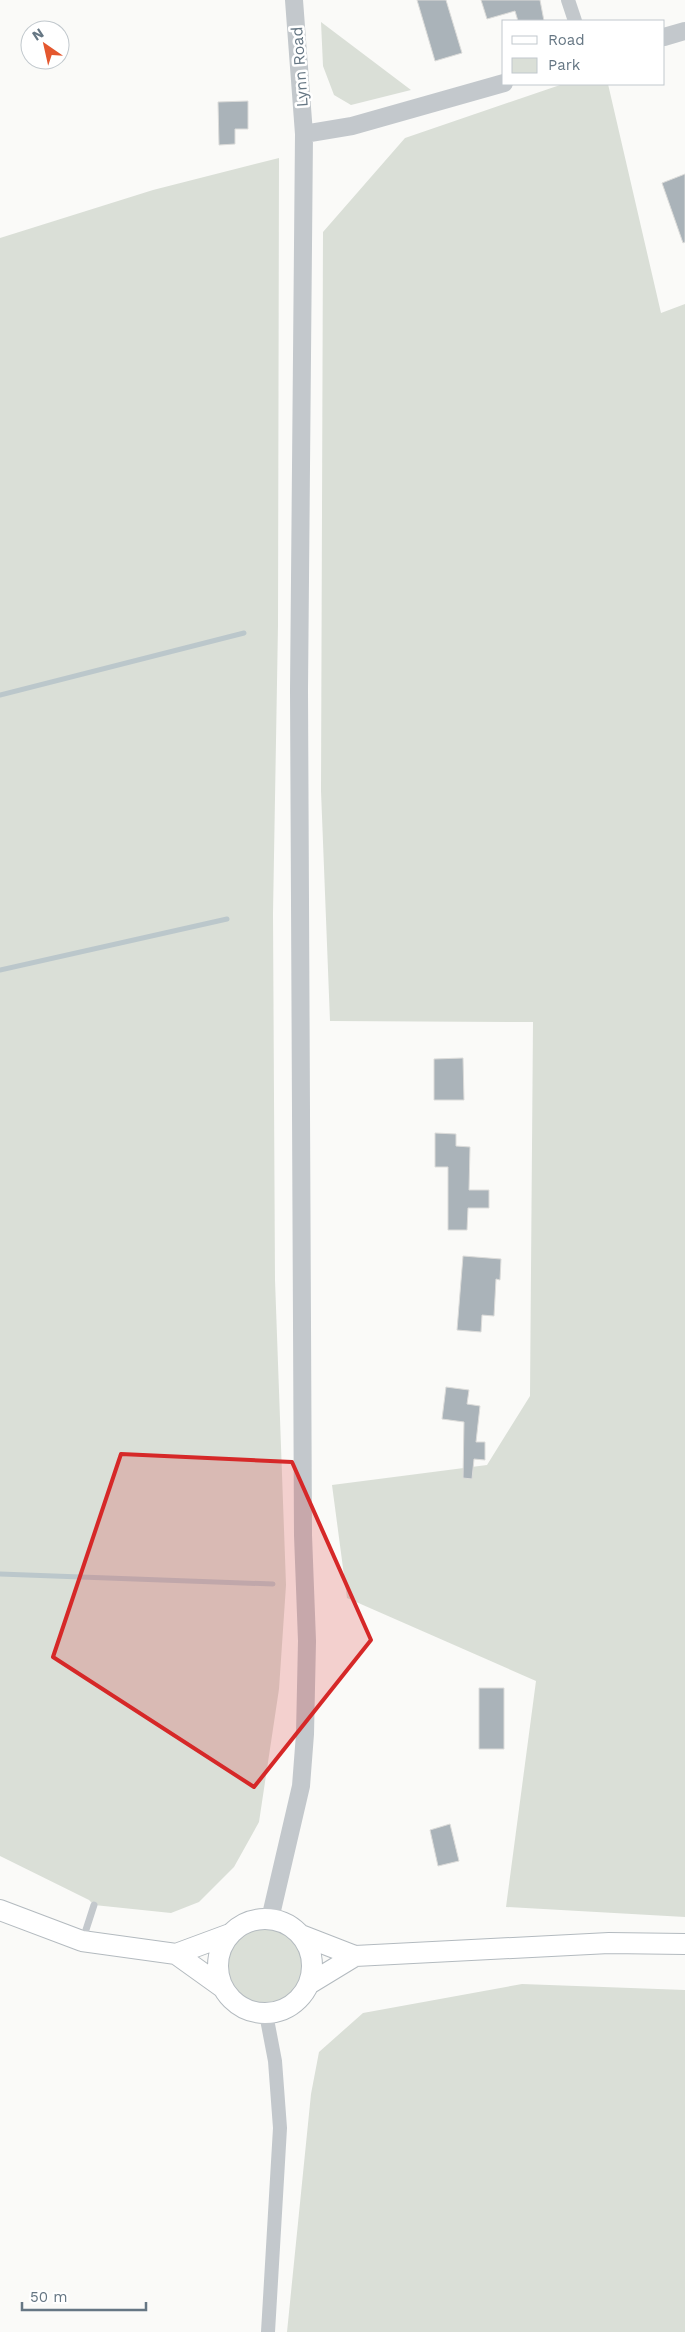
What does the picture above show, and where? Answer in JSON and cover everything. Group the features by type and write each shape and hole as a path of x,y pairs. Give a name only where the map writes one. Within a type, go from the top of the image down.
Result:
{"main road":[{"path":"0,1910 82,1941 176,1954 222,1987 240,2007 252,2012 266,2014 279,2012 292,2006 302,1996 309,1984 312,1971 312,1957 301,1935"},
{"path":"176,1954 230,1934 242,1925 255,1920 270,1919 282,1922 301,1935 355,1956 609,1943 685,1944"},
{"path":"222,1987 218,1974 218,1960 222,1946 230,1934"},
{"path":"309,1984 355,1956"}],"street":[{"name":"Lynn Road","path":"270,1919 301,1786 306,1734 307,1641 303,1536 299,690 304,134 294,0"},
{"path":"568,0 574,20"},
{"path":"665,37 685,31"},
{"path":"304,134 352,126 502,84"},
{"path":"266,2014 275,2061 280,2128 268,2332"}],"lane":[{"path":"82,1941 94,1905"}],"highlighted area":[{"path":"121,1454 292,1462 371,1640 254,1787 53,1657"}],"green space":[{"path":"321,22 411,90 351,105 334,95 323,66"},
{"path":"560,85 608,85 661,313 685,304 685,1917 506,1907 536,1681 347,1598 332,1485 487,1465 530,1396 533,1022 330,1021 321,791 323,232 405,138"},
{"path":"279,158 278,625 273,914 275,1280 286,1585 279,1689 259,1822 234,1867 199,1902 171,1913 94,1905 89,1900 0,1856 0,238 153,190"},
{"path":"265,1927 280,1930 292,1938 300,1950 303,1965 300,1980 292,1992 280,2000 265,2003 250,2000 238,1992 230,1980 227,1965 230,1950 238,1938 250,1930"},
{"path":"522,1984 685,1990 685,2332 287,2332 311,2094 319,2052 363,2013"}],"building":[{"path":"417,0 446,0 462,53 435,61"},
{"path":"481,0 540,0 544,20 518,20 515,11 487,19"},
{"path":"248,101 248,129 235,129 235,144 219,145 218,102"},
{"path":"685,174 685,242 683,243 662,183"},
{"path":"463,1058 464,1100 434,1100 434,1059"},
{"path":"435,1133 456,1134 456,1146 470,1147 469,1190 489,1190 489,1208 468,1208 467,1230 448,1230 448,1167 435,1167"},
{"path":"463,1256 501,1259 500,1280 496,1279 494,1316 482,1315 481,1332 457,1330"},
{"path":"446,1387 469,1390 467,1404 480,1406 476,1442 485,1442 485,1460 474,1459 472,1479 463,1478 464,1422 442,1419"},
{"path":"479,1688 504,1688 504,1749 479,1749"},
{"path":"450,1824 459,1861 438,1866 430,1830"}],"waterway":[{"path":"0,695 244,633"},
{"path":"0,970 227,919"},
{"path":"0,1574 273,1584"}]}
